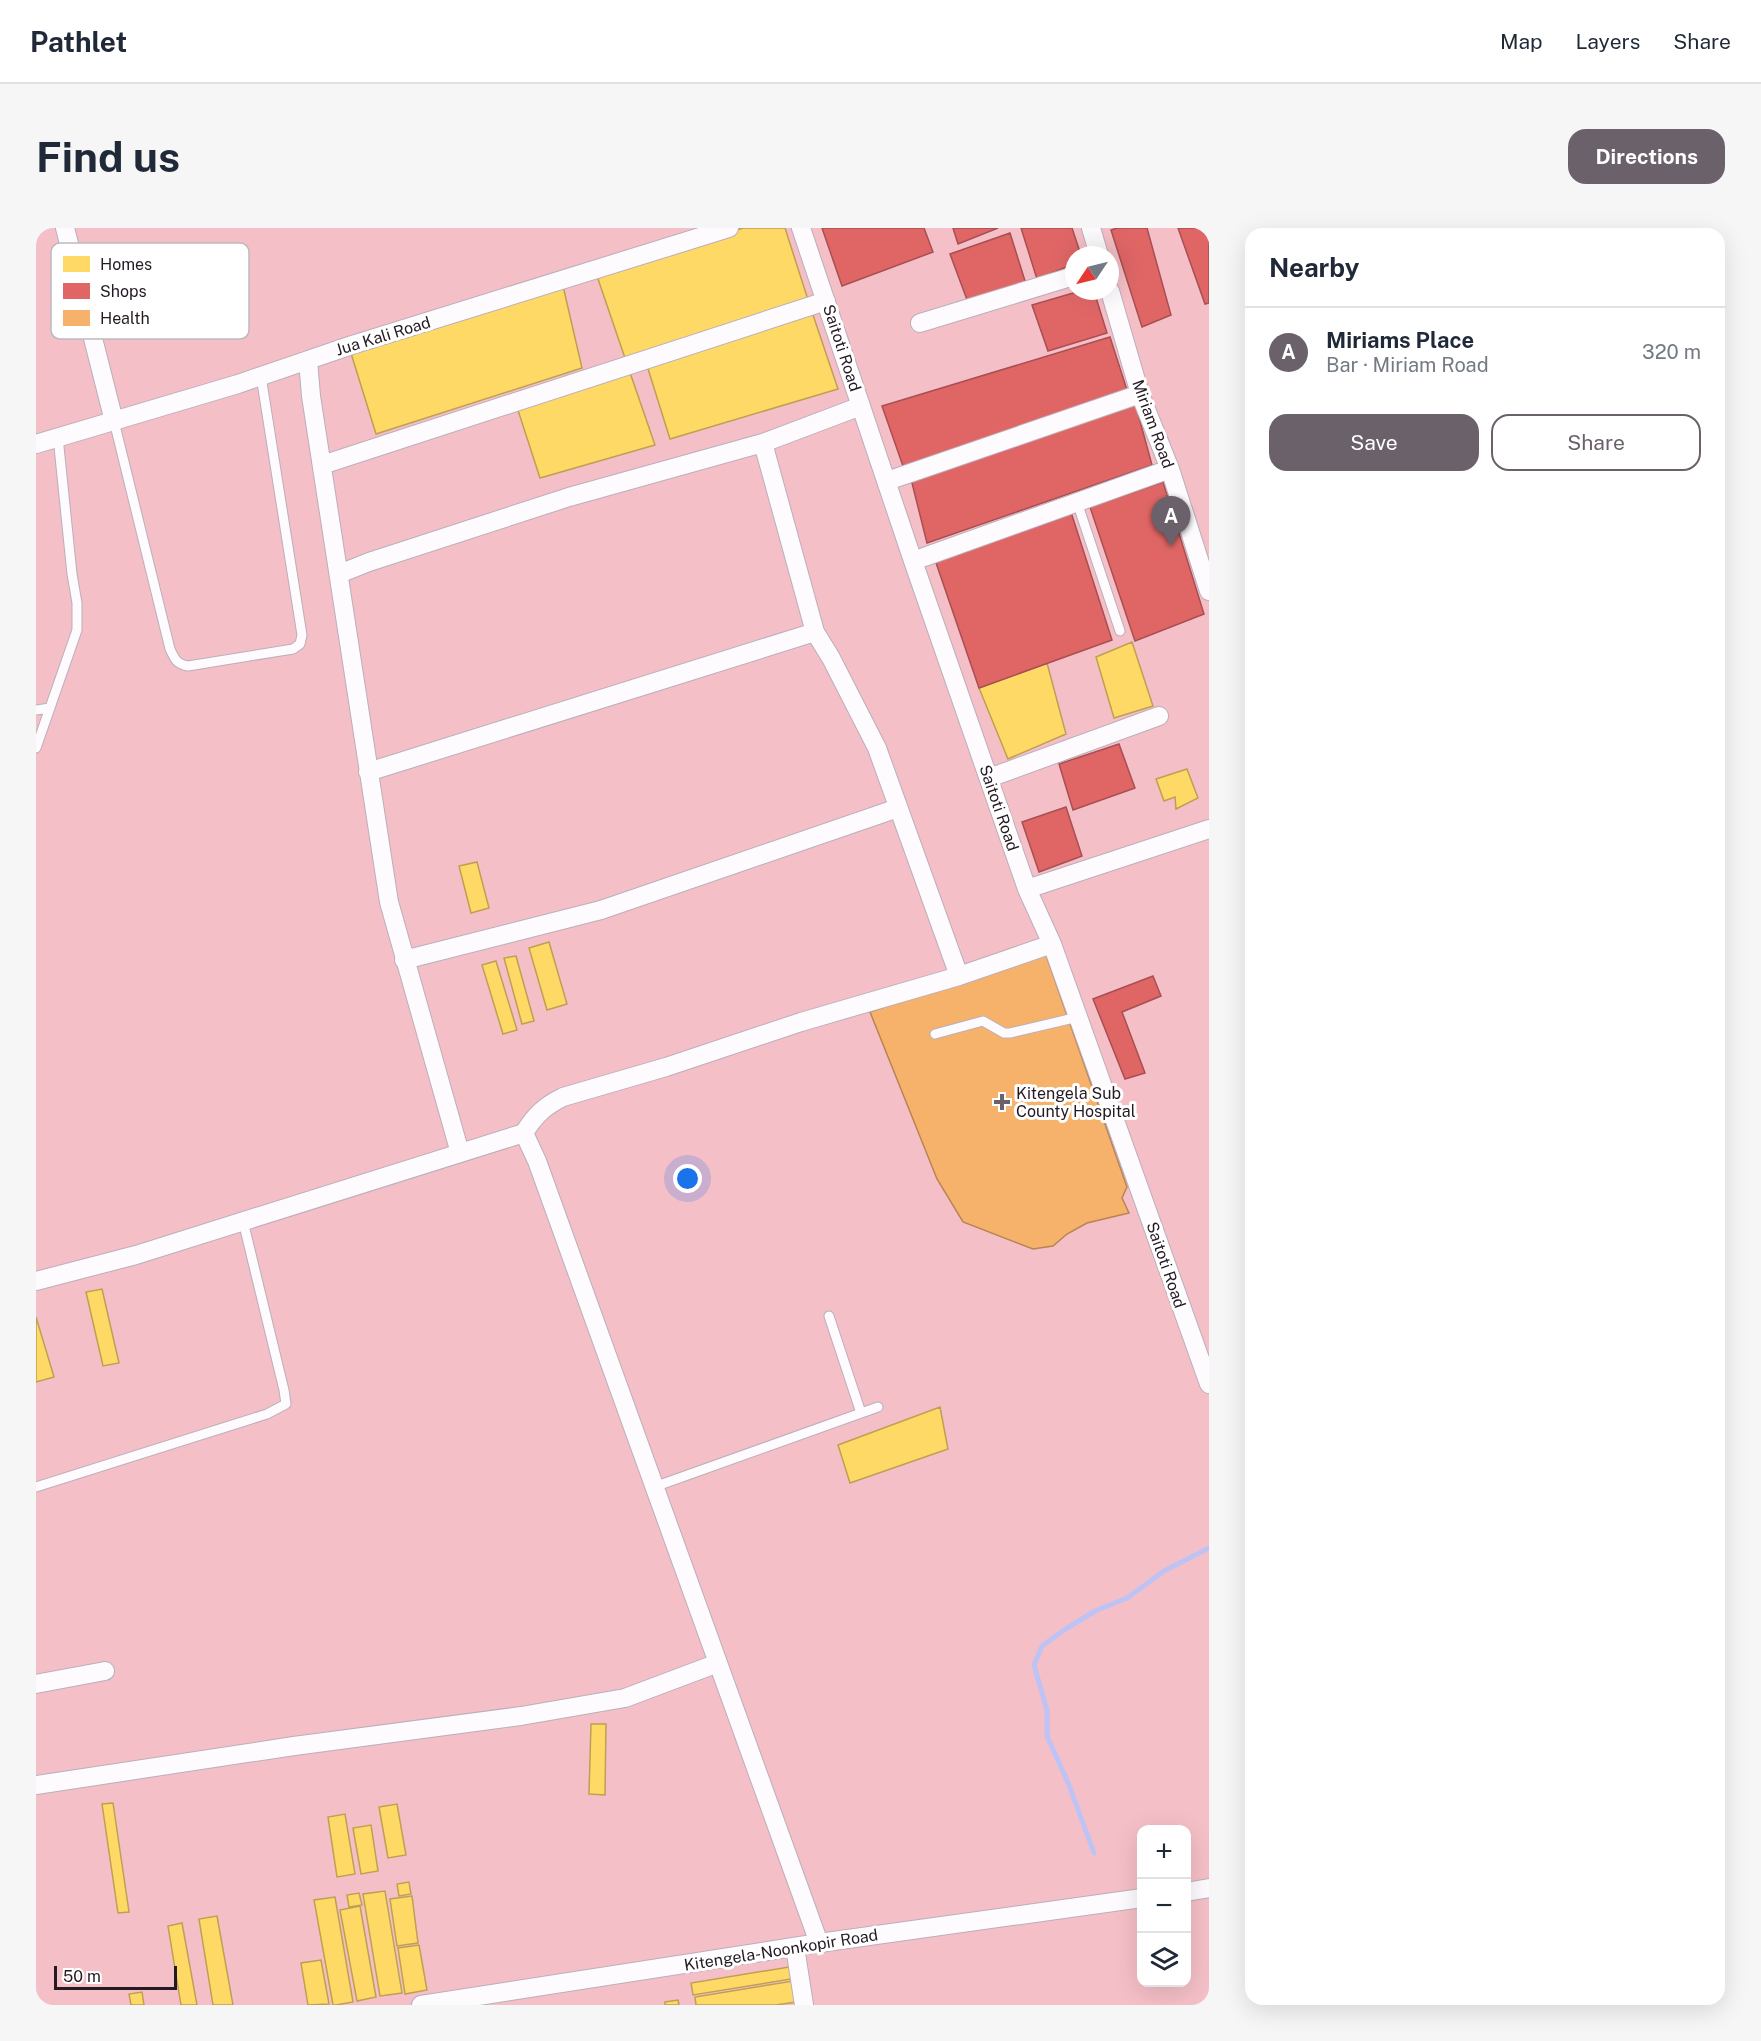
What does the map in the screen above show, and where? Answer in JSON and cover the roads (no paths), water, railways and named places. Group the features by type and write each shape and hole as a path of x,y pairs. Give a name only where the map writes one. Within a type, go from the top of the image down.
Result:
{"street":[{"path":"65,228 69,243"},
{"name":"Jua Kali Road","path":"36,444 261,376 729,228"},
{"name":"Saitoti Road","path":"801,228 1027,889 1052,944 1203,1346 1209,1384"},
{"path":"1092,228 1097,246"},
{"path":"920,323 1065,279"},
{"name":"Miriam Road","path":"1113,300 1140,394 1205,566 1209,591"},
{"path":"322,465 826,301"},
{"path":"93,339 114,421"},
{"path":"308,360 311,396 389,902 460,1153"},
{"path":"886,481 1140,394"},
{"path":"339,574 369,562 569,497 763,443 861,406"},
{"path":"763,443 815,632 831,658 877,748 958,975"},
{"path":"913,561 1170,470"},
{"path":"368,772 815,632"},
{"path":"989,778 1159,716"},
{"path":"404,960 601,910 898,808"},
{"path":"1027,889 1209,829"},
{"path":"36,1281 136,1255 525,1133 534,1117 547,1105 563,1097 666,1067 801,1022 1052,944"},
{"path":"525,1133 819,1943"},
{"path":"36,1785 294,1746 521,1716 625,1698 718,1663"},
{"path":"36,1684 105,1671"},
{"path":"1191,1891 1209,1888"},
{"name":"Kitengela-Noonkopir Road","path":"421,2005 819,1943 1137,1899"},
{"path":"795,1947 804,2005"}],"lane":[{"path":"114,421 174,659 179,664 188,666 293,649 300,644 302,635 261,376"},
{"path":"36,748 77,630 77,603 58,438"},
{"path":"1077,502 1120,631"},
{"path":"36,710 50,708"},
{"path":"935,1034 983,1021 1004,1033 1010,1033 1078,1017"},
{"path":"36,1487 267,1414 286,1404 243,1221"},
{"path":"829,1316 861,1413"},
{"path":"654,1487 878,1407"}],"waterway":[{"path":"1094,1853 1069,1785 1047,1736 1047,1710 1034,1665 1042,1646 1064,1630 1095,1611 1127,1598 1164,1571 1209,1548"}],"place":[{"name":"Miriams Place","path":"1171,546"},
{"name":"Kitengela Sub County Hospital","path":"1002,1102"}]}
